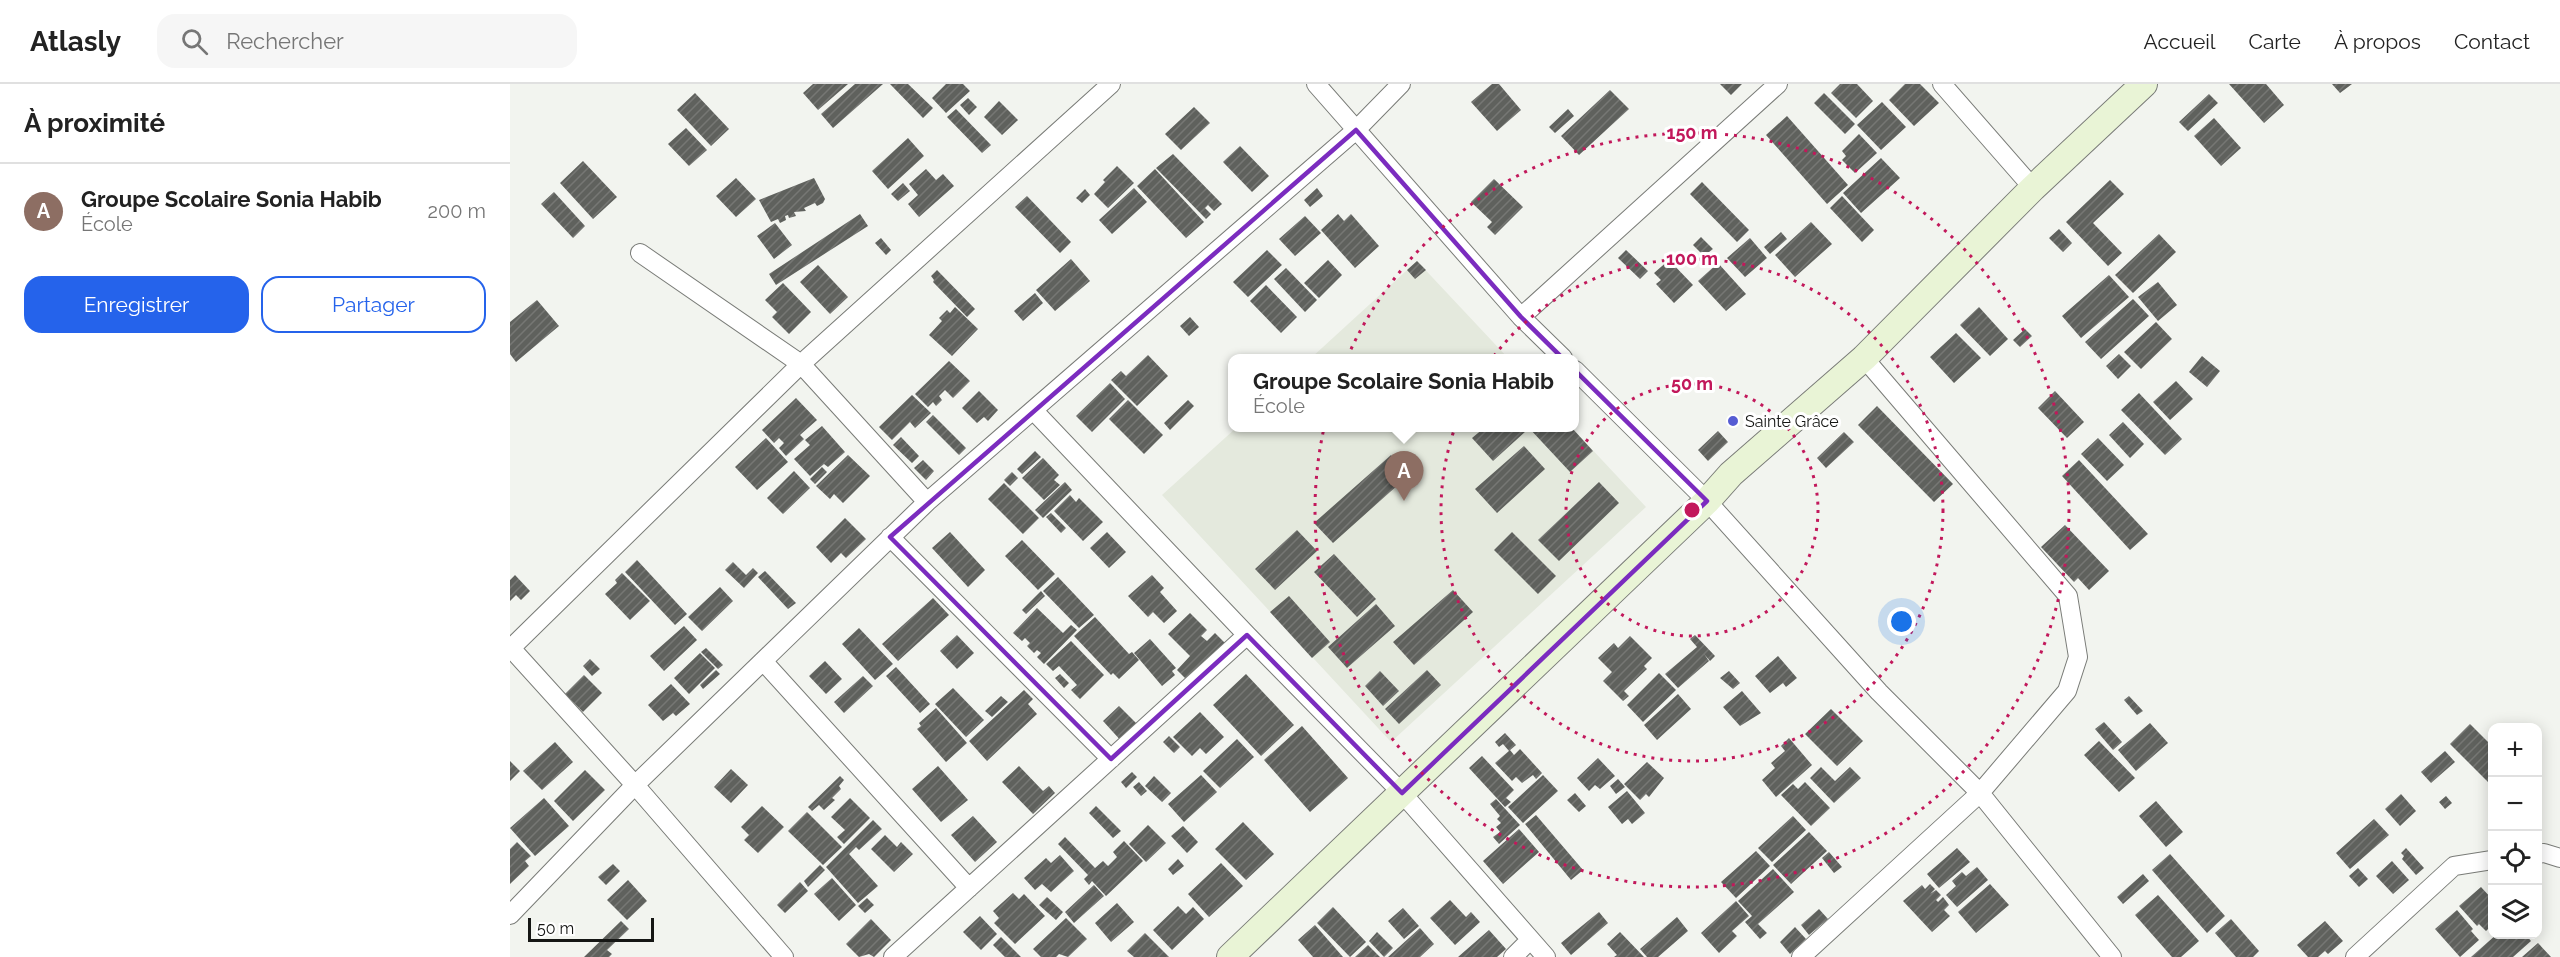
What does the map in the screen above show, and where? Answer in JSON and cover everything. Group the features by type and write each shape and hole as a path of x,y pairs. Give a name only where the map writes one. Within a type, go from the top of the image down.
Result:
{"street":[{"path":"784,957 635,785 510,648 801,364 1111,84"},
{"path":"1316,84 1521,317 1559,354"},
{"path":"510,915 635,785 927,502 1356,130 1401,84"},
{"path":"1521,317 1778,84"},
{"path":"1942,84 2033,188"},
{"path":"1230,957 1707,501 1731,474 1864,358 2033,188 2144,84"},
{"path":"640,253 801,364 927,502"},
{"path":"1811,954 1980,793 2067,692 2078,657 2068,597 1864,358"},
{"path":"1579,374 1707,501 1879,692 1980,793 2112,957"},
{"path":"1034,411 1247,635 1402,792 1546,957"},
{"path":"890,537 1111,759"},
{"path":"893,957 1247,635"},
{"path":"763,661 969,888"},
{"path":"2542,853 2560,858"},
{"path":"2355,957 2454,866 2488,861"},
{"path":"1513,957 1530,940"}],"highlighted area":[{"path":"1356,130 1521,317 1707,501 1402,793 1247,635 1111,759 890,537"}],"shaded area":[{"path":"1417,261 1504,354 1315,354"},
{"path":"1232,432 1576,432 1646,507 1391,742 1162,495"}],"building":[{"path":"813,84 848,84 818,110 803,93"},
{"path":"855,84 883,84 833,128 821,114"},
{"path":"890,84 908,84 933,108 923,118"},
{"path":"946,84 963,84 970,91 946,113 932,98"},
{"path":"1492,84 1499,84 1521,110 1497,131 1471,102"},
{"path":"1720,84 1742,84 1731,95"},
{"path":"1840,84 1857,84 1873,101 1856,118 1831,93"},
{"path":"1905,84 1920,84 1939,103 1914,126 1889,100"},
{"path":"2229,84 2266,84 2284,105 2264,123"},
{"path":"2332,84 2352,84 2340,93"},
{"path":"1610,90 1629,109 1579,155 1561,136"},
{"path":"695,93 729,129 711,146 677,110"},
{"path":"1824,93 1855,124 1845,134 1814,103"},
{"path":"2209,94 2218,103 2188,131 2179,122"},
{"path":"968,98 977,107 969,115 960,105"},
{"path":"999,101 1018,120 1002,135 984,117"},
{"path":"1882,102 1906,127 1881,150 1857,125"},
{"path":"1194,107 1210,123 1181,150 1165,134"},
{"path":"956,109 991,145 982,153 947,117"},
{"path":"1568,109 1574,116 1555,133 1549,127"},
{"path":"1787,116 1848,185 1827,204 1766,135"},
{"path":"2214,118 2241,148 2221,166 2194,136"},
{"path":"686,128 707,150 689,166 668,144"},
{"path":"1859,134 1877,153 1855,173 1842,160 1846,156 1842,151"},
{"path":"908,138 924,156 888,189 872,171"},
{"path":"1240,146 1269,176 1252,192 1223,162"},
{"path":"1173,154 1222,204 1214,211 1208,205 1205,208 1211,214 1206,219 1156,168"},
{"path":"1881,158 1900,178 1861,213 1843,193"},
{"path":"583,161 617,197 593,219 560,183"},
{"path":"1117,166 1134,183 1108,208 1094,194 1105,182 1103,180"},
{"path":"926,169 936,180 943,174 954,186 919,217 908,204 918,195 909,184"},
{"path":"1155,169 1204,222 1186,238 1137,186"},
{"path":"736,178 756,199 736,217 716,196"},
{"path":"814,178 825,199 823,203 817,206 815,203 804,208 806,211 794,212 796,216 789,218 788,215 785,216 786,220 780,223 778,219 771,222 759,200"},
{"path":"1494,179 1523,207 1495,235 1487,227 1492,222 1471,202"},
{"path":"2110,180 2124,194 2093,223 2122,253 2108,266 2066,222"},
{"path":"1702,182 1749,230 1737,242 1690,194"},
{"path":"903,183 910,191 898,201 891,194"},
{"path":"1134,188 1147,202 1112,234 1099,220"},
{"path":"1317,188 1323,196 1310,207 1304,200"},
{"path":"1085,189 1090,195 1082,203 1076,198"},
{"path":"554,192 585,226 573,238 541,204"},
{"path":"1027,196 1071,242 1060,253 1015,207"},
{"path":"1842,196 1874,230 1862,242 1830,208"},
{"path":"860,214 868,226 776,285 769,274"},
{"path":"1338,214 1344,221 1351,214 1379,246 1355,268 1321,230"},
{"path":"1305,216 1321,233 1295,256 1279,239"},
{"path":"1811,222 1832,244 1795,277 1775,255"},
{"path":"775,223 792,245 774,259 757,236"},
{"path":"2059,229 2072,243 2063,252 2049,238"},
{"path":"1781,232 1787,239 1770,254 1764,247"},
{"path":"2159,234 2176,252 2133,293 2115,275"},
{"path":"1701,237 1713,249 1704,256 1693,245"},
{"path":"881,238 891,250 886,255 875,243"},
{"path":"1750,238 1767,258 1745,277 1727,258"},
{"path":"1267,250 1282,265 1248,297 1233,282"},
{"path":"1626,250 1648,271 1640,279 1618,258"},
{"path":"1071,259 1090,281 1055,311 1036,290"},
{"path":"1328,260 1342,275 1319,298 1304,283"},
{"path":"1669,260 1693,285 1674,303 1656,284 1661,280 1654,273"},
{"path":"1417,261 1426,270 1415,279 1407,270"},
{"path":"1718,263 1746,294 1726,311 1698,281"},
{"path":"818,265 848,297 830,314 800,282"},
{"path":"1286,268 1317,300 1305,312 1274,279"},
{"path":"937,270 975,309 967,317 933,282 931,276"},
{"path":"2109,275 2129,297 2081,338 2062,316"},
{"path":"2158,282 2177,305 2158,321 2138,297"},
{"path":"783,283 811,312 789,334 772,317 777,312 765,300"},
{"path":"1266,285 1297,317 1281,333 1250,301"},
{"path":"1035,293 1043,303 1023,321 1014,311"},
{"path":"2133,299 2149,316 2101,359 2085,342"},
{"path":"537,300 559,326 516,362 510,354 510,322"},
{"path":"955,307 978,329 952,356 929,335 942,321 939,318 947,310 950,313"},
{"path":"1979,307 2008,339 1990,356 1960,325"},
{"path":"1190,317 1199,327 1189,336 1180,326"},
{"path":"2156,322 2172,339 2141,369 2124,352"},
{"path":"2025,329 2032,336 2020,347 2013,340"},
{"path":"1956,333 1981,358 1954,383 1930,357"},
{"path":"2119,354 2131,366 2118,379 2106,366"},
{"path":"1148,355 1168,376 1137,406 1111,380 1121,371 1126,376"},
{"path":"2202,356 2220,371 2207,387 2189,372"},
{"path":"949,361 970,381 953,398 945,390 939,396 942,400 936,406 933,402 928,407 915,394"},
{"path":"2176,381 2193,399 2170,420 2153,402"},
{"path":"1110,383 1125,399 1092,432 1076,416"},
{"path":"979,391 998,410 988,421 984,417 977,423 962,408"},
{"path":"2055,391 2084,422 2067,438 2038,408"},
{"path":"2139,393 2182,439 2165,455 2121,410"},
{"path":"912,395 931,413 915,428 910,422 892,440 879,427"},
{"path":"796,398 817,420 800,435 804,439 786,456 779,448 784,443 779,438 774,443 762,430"},
{"path":"1128,400 1163,435 1144,454 1109,419"},
{"path":"1188,400 1194,406 1170,430 1164,423"},
{"path":"1877,406 1953,484 1934,502 1858,425"},
{"path":"933,415 966,448 959,455 926,422"},
{"path":"2123,422 2144,444 2130,458 2109,435"},
{"path":"822,426 845,452 828,467 824,464 810,476 794,459 810,445 805,440"},
{"path":"1718,431 1728,442 1708,461 1698,450"},
{"path":"1479,432 1525,432 1493,461 1472,438"},
{"path":"1533,432 1576,432 1593,451 1570,472"},
{"path":"1844,432 1854,442 1826,468 1817,458"},
{"path":"901,437 919,456 912,463 893,445"},
{"path":"766,438 788,462 757,490 735,467"},
{"path":"2098,438 2124,465 2107,481 2081,454"},
{"path":"1524,446 1545,469 1497,513 1475,489"},
{"path":"1035,451 1041,457 1022,474 1017,469"},
{"path":"848,455 870,476 843,503 834,494 830,499 816,486"},
{"path":"1391,455 1409,475 1333,543 1314,523"},
{"path":"1043,458 1059,475 1054,480 1060,485 1044,500 1022,478"},
{"path":"923,460 934,471 926,480 914,468"},
{"path":"2079,460 2148,534 2130,550 2062,476"},
{"path":"822,467 827,472 815,484 810,479"},
{"path":"794,471 810,488 783,514 767,498"},
{"path":"1012,472 1018,478 1010,486 1004,480"},
{"path":"1065,482 1072,490 1043,518 1035,510"},
{"path":"1599,482 1619,503 1559,561 1538,540"},
{"path":"1004,483 1039,518 1023,534 988,499"},
{"path":"1070,495 1076,502 1079,498 1103,522 1083,541 1054,511"},
{"path":"1051,513 1066,528 1061,533 1046,517"},
{"path":"845,518 866,539 846,558 841,553 831,563 816,547"},
{"path":"2065,525 2109,571 2089,590 2078,578 2074,582 2041,547"},
{"path":"1297,530 1317,551 1275,590 1255,569"},
{"path":"950,532 985,570 968,587 932,548"},
{"path":"1107,532 1126,552 1109,568 1090,548"},
{"path":"1512,532 1556,576 1538,594 1494,550"},
{"path":"1022,540 1055,574 1038,590 1005,556"},
{"path":"1334,554 1376,599 1357,617 1314,572"},
{"path":"637,560 687,614 675,625 625,572"},
{"path":"733,562 746,575 753,568 758,573 744,588 725,570"},
{"path":"765,571 796,603 788,609 758,577"},
{"path":"622,573 650,601 630,620 605,594 617,583 615,580"},
{"path":"515,575 530,591 521,600 516,595 510,601 510,580"},
{"path":"1152,575 1164,588 1160,592 1177,611 1164,623 1153,612 1148,617 1128,596"},
{"path":"1058,577 1094,615 1079,628 1043,591"},
{"path":"720,587 733,601 702,631 688,617"},
{"path":"1453,590 1473,612 1414,665 1393,642"},
{"path":"1041,591 1045,596 1026,614 1022,610"},
{"path":"1289,596 1330,642 1312,658 1270,612"},
{"path":"933,598 949,615 898,661 882,644"},
{"path":"1376,604 1395,626 1347,668 1328,647"},
{"path":"1037,608 1063,633 1071,625 1077,630 1044,664 1037,657 1041,653 1037,650 1034,653 1027,646 1030,643 1025,638 1022,641 1013,633"},
{"path":"1190,613 1207,630 1201,636 1207,641 1215,633 1225,643 1187,680 1177,670 1190,656 1168,634"},
{"path":"1095,617 1129,654 1132,652 1139,660 1119,679 1113,673 1111,675 1074,636"},
{"path":"684,626 697,640 664,671 650,656"},
{"path":"859,628 893,664 875,680 842,644"},
{"path":"957,635 974,653 957,669 940,651"},
{"path":"1695,635 1715,656 1710,661 1704,654 1709,661 1678,688 1665,674 1697,647 1690,639"},
{"path":"1630,636 1652,658 1644,666 1647,669 1624,691 1629,696 1623,701 1603,681 1612,672 1598,658 1614,643 1618,648"},
{"path":"1150,639 1176,668 1172,671 1175,675 1162,686 1134,653"},
{"path":"1071,641 1104,675 1080,699 1071,690 1077,685 1059,666 1053,671 1046,664"},
{"path":"706,648 723,665 718,669 701,652"},
{"path":"700,653 715,668 689,694 674,678"},
{"path":"1778,656 1797,678 1786,687 1783,683 1770,693 1755,676"},
{"path":"590,659 600,669 592,676 583,666"},
{"path":"825,661 842,679 826,694 809,676"},
{"path":"896,667 930,704 920,713 886,676"},
{"path":"716,670 720,674 703,689 700,685"},
{"path":"1427,670 1441,685 1399,724 1385,709"},
{"path":"1380,671 1399,691 1383,706 1365,686"},
{"path":"1729,671 1740,683 1733,689 1720,678"},
{"path":"1659,673 1676,690 1643,722 1627,705"},
{"path":"1060,674 1069,683 1064,688 1055,678"},
{"path":"1246,674 1294,725 1261,756 1213,705"},
{"path":"584,675 602,693 583,712 565,694"},
{"path":"863,676 873,686 844,713 834,702"},
{"path":"671,684 690,704 676,716 673,713 663,721 648,705"},
{"path":"953,688 984,720 966,737 935,704"},
{"path":"1024,690 1033,699 1028,704 1037,714 987,761 969,741"},
{"path":"1742,691 1761,713 1740,726 1723,707"},
{"path":"1678,694 1691,709 1657,740 1644,725"},
{"path":"1001,696 1008,702 992,717 985,711"},
{"path":"2129,696 2143,711 2137,715 2124,700"},
{"path":"1119,706 1140,727 1123,743 1103,721"},
{"path":"936,708 967,743 946,762 917,729 921,726 919,723"},
{"path":"1831,709 1863,741 1837,766 1805,734"},
{"path":"1200,712 1224,737 1206,754 1200,748 1192,756 1173,737"},
{"path":"2104,722 2122,742 2113,750 2095,729"},
{"path":"2150,723 2168,743 2136,771 2118,750"},
{"path":"2470,724 2488,742 2488,782 2450,744"},
{"path":"1302,726 1348,778 1310,812 1264,760"},
{"path":"1505,733 1516,745 1509,751 1503,744 1499,747 1495,742"},
{"path":"1169,736 1180,747 1174,753 1163,742"},
{"path":"1789,738 1812,765 1776,797 1762,780 1775,768 1771,763 1785,751 1781,746"},
{"path":"1237,739 1254,757 1220,788 1203,771"},
{"path":"2099,741 2135,778 2119,792 2084,755"},
{"path":"555,742 573,762 542,790 523,771"},
{"path":"1520,749 1542,773 1536,779 1533,775 1522,783 1516,777 1512,781 1495,763 1510,750 1514,755"},
{"path":"2445,751 2455,762 2431,783 2421,772"},
{"path":"1482,756 1514,790 1506,798 1511,802 1505,807 1469,768"},
{"path":"1598,758 1615,776 1600,789 1595,785 1589,791 1577,778"},
{"path":"510,761 520,771 510,781"},
{"path":"1647,762 1664,778 1649,797 1646,794 1640,800 1624,784"},
{"path":"938,766 968,800 941,822 912,789"},
{"path":"1019,766 1043,791 1049,786 1055,793 1033,814 1002,782"},
{"path":"1821,767 1835,781 1850,767 1861,778 1834,803 1810,778"},
{"path":"731,769 748,785 731,803 714,787"},
{"path":"585,770 605,790 573,821 554,801"},
{"path":"1132,772 1137,777 1126,788 1121,782"},
{"path":"1201,775 1217,792 1184,822 1168,804"},
{"path":"1543,775 1558,791 1523,823 1508,807"},
{"path":"840,776 844,780 839,786 841,789 832,798 835,800 824,810 819,805 812,811 808,807"},
{"path":"1154,776 1171,793 1162,802 1145,786"},
{"path":"1618,779 1625,787 1616,794 1610,786"},
{"path":"1139,782 1147,791 1141,796 1133,787"},
{"path":"1805,782 1830,808 1811,826 1781,795 1793,784 1798,789"},
{"path":"1627,791 1645,813 1632,824 1628,819 1622,824 1608,807"},
{"path":"1575,793 1586,806 1579,812 1567,800"},
{"path":"2401,794 2416,811 2400,826 2385,809"},
{"path":"2446,796 2452,803 2445,809 2439,802"},
{"path":"544,798 569,826 535,856 510,828"},
{"path":"850,798 870,818 844,844 837,837 845,830 831,817"},
{"path":"1496,799 1520,825 1499,844 1493,837 1500,832 1496,827 1501,823 1497,819 1500,816 1490,804"},
{"path":"2156,801 2183,832 2166,847 2139,816"},
{"path":"762,806 784,827 758,853 744,840 749,835 741,827"},
{"path":"1096,806 1121,831 1113,838 1089,813"},
{"path":"807,812 842,847 823,865 788,831"},
{"path":"1536,815 1583,870 1571,880 1525,824"},
{"path":"973,816 997,842 975,862 951,835"},
{"path":"1793,816 1806,830 1772,862 1758,848"},
{"path":"2374,819 2389,835 2350,869 2336,853"},
{"path":"873,820 882,829 859,850 856,847 849,854 878,886 858,903 826,867"},
{"path":"1243,822 1274,854 1246,880 1215,849"},
{"path":"1148,825 1166,843 1146,862 1129,844"},
{"path":"1183,826 1198,842 1187,853 1171,836"},
{"path":"1519,829 1539,852 1503,884 1483,861"},
{"path":"1809,832 1827,851 1791,884 1773,865"},
{"path":"885,835 897,847 901,842 913,854 894,872 871,849"},
{"path":"1065,837 1095,868 1103,861 1108,866 1117,857 1113,852 1124,841 1143,861 1106,896 1092,881 1089,885 1084,879 1088,875 1058,844"},
{"path":"517,842 531,856 525,861 529,866 510,884 510,849"},
{"path":"1957,848 1970,862 1939,888 1927,874"},
{"path":"2406,848 2424,868 2416,875 2402,859 2404,856 2401,853"},
{"path":"1756,851 1770,866 1736,898 1721,882"},
{"path":"1829,852 1842,867 1834,873 1822,858"},
{"path":"2170,854 2225,916 2207,933 2152,870"},
{"path":"1060,855 1074,871 1051,892 1042,884 1035,890 1024,878 1046,858 1051,863"},
{"path":"1178,859 1184,866 1173,875 1168,869"},
{"path":"2392,861 2409,880 2393,894 2376,876"},
{"path":"1221,863 1243,886 1209,917 1188,894"},
{"path":"613,864 620,871 606,885 598,877"},
{"path":"820,865 825,870 808,887 804,881"},
{"path":"1977,867 1988,880 1957,907 1946,895 1956,886 1952,881 1962,872 1966,876"},
{"path":"2358,868 2368,879 2359,887 2349,876"},
{"path":"1773,869 1794,892 1758,924 1767,933 1760,939 1745,922 1752,916 1738,901"},
{"path":"2143,874 2149,881 2123,904 2117,897"},
{"path":"832,878 856,905 839,921 814,894"},
{"path":"628,880 647,901 627,920 607,900"},
{"path":"800,882 808,891 785,913 777,905"},
{"path":"1930,884 1935,889 1930,894 1936,890 1941,895 1936,900 1938,902 1943,897 1949,905 1944,910 1950,916 1932,932 1903,901 1922,885 1925,889"},
{"path":"1990,884 2009,905 1976,933 1958,912"},
{"path":"1094,885 1104,896 1074,923 1065,912"},
{"path":"2481,887 2488,895 2488,929 2486,931 2479,924 2477,926 2459,906"},
{"path":"1013,893 1019,899 1024,894 1045,916 1015,944 994,923 999,918 993,911"},
{"path":"2158,895 2199,941 2181,957 2172,957 2135,915"},
{"path":"1047,897 1063,912 1056,920 1039,905"},
{"path":"867,898 874,905 865,913 858,906"},
{"path":"1450,900 1466,917 1471,912 1480,922 1455,945 1430,918"},
{"path":"1736,901 1749,916 1732,931 1737,936 1719,953 1701,933"},
{"path":"1117,903 1134,922 1111,942 1095,923"},
{"path":"1178,906 1186,914 1193,907 1204,919 1172,950 1153,930"},
{"path":"1333,907 1366,942 1350,957 1317,923"},
{"path":"1403,908 1419,926 1404,939 1388,921"},
{"path":"1819,909 1828,919 1809,935 1801,925"},
{"path":"2457,910 2479,940 2460,957 2435,929"},
{"path":"1599,912 1608,923 1571,955 1561,943"},
{"path":"980,916 997,934 981,950 963,932"},
{"path":"1677,917 1688,931 1658,957 1647,957 1640,949"},
{"path":"1066,918 1087,939 1068,957 1059,954 1056,957 1041,957 1033,949"},
{"path":"871,919 891,940 874,957 869,954 859,957 846,944"},
{"path":"2231,919 2259,951 2253,957 2236,957 2215,933"},
{"path":"621,921 629,929 607,950 612,954 609,957 584,957"},
{"path":"2325,921 2343,941 2328,954 2325,951 2318,957 2308,957 2297,945"},
{"path":"1315,925 1343,957 1313,957 1298,940"},
{"path":"1795,927 1806,939 1790,954 1780,942"},
{"path":"1420,928 1434,944 1420,957 1388,957"},
{"path":"1489,930 1506,949 1497,957 1458,957"},
{"path":"1377,932 1393,948 1384,957 1369,941"},
{"path":"1620,932 1644,957 1614,957 1617,955 1607,944"},
{"path":"1145,933 1169,957 1134,957 1127,951"},
{"path":"1001,937 1021,957 1005,957 993,945"},
{"path":"2491,939 2529,939 2531,941 2513,957 2471,957"},
{"path":"2538,943 2551,957 2522,957"},
{"path":"1368,945 1380,957 1355,957"}],"place":[{"name":"Sainte Grâce","path":"1733,421"},
{"name":"Groupe Scolaire Sonia Habib","path":"1404,501"}]}
